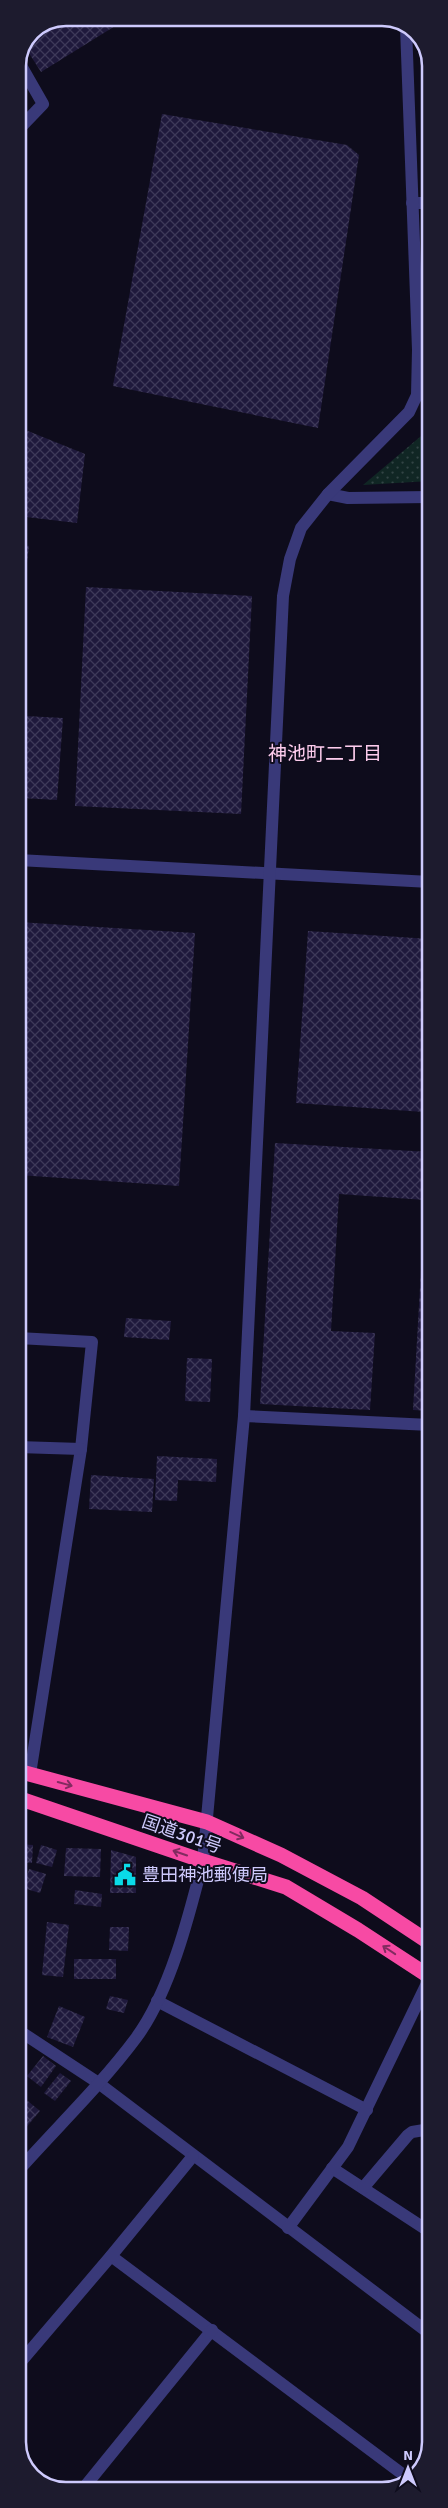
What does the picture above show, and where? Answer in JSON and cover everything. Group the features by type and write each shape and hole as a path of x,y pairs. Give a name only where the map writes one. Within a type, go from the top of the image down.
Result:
{"highway":[{"name":"国道301号","path":"27,1774 207,1822 281,1855 362,1898 422,1938"},
{"name":"国道301号","path":"27,1801 286,1887 358,1930 422,1972"}],"street":[{"path":"406,35 412,203 421,315"},
{"path":"26,75 42,104 26,121"},
{"path":"412,203 421,203"},
{"path":"27,2161 137,2037 157,2001 186,1928 203,1861 244,1416 283,596 290,559 301,528 328,494 409,412 417,395 421,368"},
{"path":"328,494 348,498 421,497"},
{"path":"26,860 421,882"},
{"path":"27,1338 92,1342 81,1449 27,1758"},
{"path":"244,1416 422,1426"},
{"path":"27,1447 81,1449"},
{"path":"288,2228 348,2148 422,1994"},
{"path":"157,2001 367,2110"},
{"path":"27,2036 97,2082 422,2328"},
{"path":"364,2188 408,2135 412,2132 422,2130"},
{"path":"27,2354 193,2156"},
{"path":"332,2168 422,2227"},
{"path":"111,2256 404,2475"},
{"path":"89,2482 212,2330"}],"green space":[{"path":"421,436 421,482 363,485"}],"building":[{"path":"66,26 115,26 41,72 29,53 33,44 44,33 51,29"},
{"path":"162,114 347,145 359,155 318,428 113,386"},
{"path":"26,430 85,454 77,523 26,517"},
{"path":"26,545 29,546 26,569"},
{"path":"86,587 252,596 241,814 75,806"},
{"path":"26,716 63,718 57,800 26,798"},
{"path":"26,923 195,933 179,1186 26,1176"},
{"path":"308,931 421,938 421,1112 296,1103"},
{"path":"275,1143 421,1152 421,1200 339,1194 331,1331 375,1333 370,1410 260,1404"},
{"path":"422,1261 422,1411 413,1410"},
{"path":"126,1318 171,1321 169,1340 124,1337"},
{"path":"187,1358 212,1359 210,1402 185,1401"},
{"path":"157,1456 217,1459 216,1482 178,1480 177,1501 155,1500"},
{"path":"91,1475 154,1479 152,1512 89,1509"},
{"path":"27,1845 33,1845 32,1863 27,1863"},
{"path":"41,1845 57,1850 52,1867 36,1863"},
{"path":"66,1848 101,1849 100,1877 64,1876"},
{"path":"111,1850 136,1857 136,1893 110,1893"},
{"path":"29,1869 46,1874 40,1893 27,1889"},
{"path":"75,1890 102,1894 101,1907 74,1904"},
{"path":"47,1922 69,1925 63,1977 42,1975"},
{"path":"110,1927 129,1927 128,1951 109,1950"},
{"path":"74,1959 116,1959 116,1979 74,1979"},
{"path":"110,1996 128,2000 124,2013 106,2009"},
{"path":"59,2006 85,2017 73,2047 47,2037"},
{"path":"43,2056 56,2066 41,2087 27,2076"},
{"path":"60,2073 71,2081 55,2101 44,2093"},
{"path":"27,2100 40,2111 27,2127"}],"place":[{"name":"豊田神池郵便局","path":"125,1875"}],"district":[{"name":"神池町二丁目","path":"325,753"}]}
